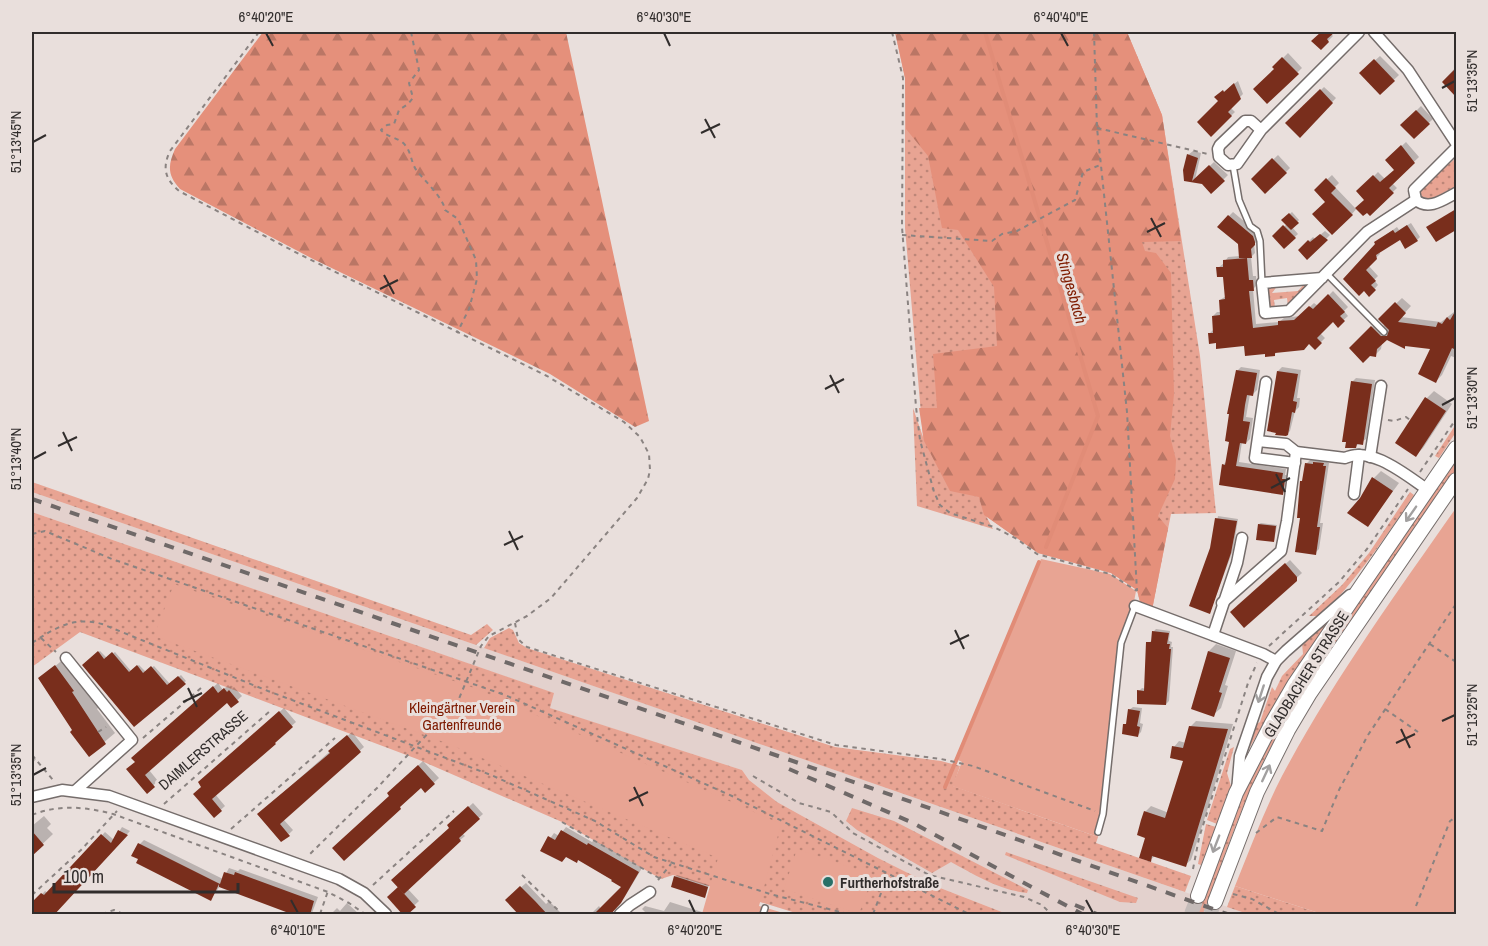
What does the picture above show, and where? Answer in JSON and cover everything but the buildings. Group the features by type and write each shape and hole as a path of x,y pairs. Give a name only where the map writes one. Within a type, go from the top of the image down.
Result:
{"main road":[{"name":"GLADBACHER STRASSE","path":"1198,896 1236,793 1294,685 1456,448"},
{"name":"GLADBACHER STRASSE","path":"1215,902 1257,792 1288,730 1310,693 1456,480"}],"street":[{"path":"1261,130 1251,121 1245,121 1220,145 1219,157 1228,165 1241,160 1261,130 1359,32"},
{"path":"1374,32 1408,70 1455,135"},
{"path":"1416,200 1414,190 1417,186 1456,148"},
{"path":"1416,200 1426,205 1433,204 1456,193"},
{"path":"1324,275 1262,283 1265,313 1289,311 1367,232 1416,200"},
{"path":"1266,382 1255,458 1345,458 1352,454 1365,456 1379,459 1428,490"},
{"path":"1354,494 1376,418 1381,386"},
{"path":"1222,603 1281,551 1295,458 1286,444 1258,441"},
{"path":"1213,635 1237,563 1242,538"},
{"name":"GLADBACHER STRASSE","path":"1236,793 1240,756 1267,677 1276,661 1362,585"},
{"path":"1135,606 1276,661"},
{"path":"66,658 132,740 75,791"},
{"name":"DAIMLERSTRASSE","path":"32,797 62,790 101,794 126,801 333,877 364,893 386,915"},
{"path":"620,915 630,905 650,892"}],"lane":[{"path":"1233,165 1239,200 1250,226 1257,231 1259,237 1262,283"},
{"path":"1324,275 1384,332"},
{"path":"1098,832 1103,814 1121,642 1135,606"},
{"path":"763,915 765,908"}],"path":[{"path":"259,32 170,151 165,162 165,172 169,182 179,191 301,255 547,376 624,422 640,437 649,454 650,470 648,479 637,498 551,598 540,608 494,633 484,641 458,701 378,787 299,865"},
{"path":"411,32 419,70 409,83 413,98 399,110 394,124 387,125 381,130 386,136 401,140 411,152 415,167 444,203 446,210 458,219 476,260 477,279 469,309 457,333"},
{"path":"892,32 903,78 902,235 916,406 920,440 934,492 940,504 950,513 994,527 1017,539 1038,554 1110,574 1137,591"},
{"path":"1094,32 1100,165 1127,412 1137,591 1135,606"},
{"path":"1097,128 1186,147 1219,157"},
{"path":"902,235 992,241 1002,234 1017,231 1075,200 1083,172 1100,165"},
{"path":"1376,418 1394,421 1406,417 1410,420"},
{"path":"1193,872 1199,838 1254,666 1272,643 1339,582 1366,549 1456,419"},
{"path":"32,534 45,531 112,559 506,694 732,796 969,915"},
{"path":"1251,836 1277,817 1323,831 1352,764 1385,709 1456,604"},
{"path":"32,644 73,622 87,621 102,624 268,691 490,775 595,821 654,857 671,864 848,915"},
{"path":"515,623 518,639 527,647 836,745 960,763 1103,814"},
{"path":"41,638 60,656 66,658"},
{"path":"1430,644 1456,662"},
{"path":"132,740 140,740 201,688"},
{"path":"1385,709 1418,732"},
{"name":"DAIMLERSTRASSE","path":"155,812 270,711"},
{"path":"222,837 335,738"},
{"path":"32,755 62,790"},
{"path":"753,776 799,803 831,812 853,833 929,875 1024,897 1042,905 1052,914"},
{"path":"32,895 81,850 126,801"},
{"path":"32,815 49,810 79,807 113,814 328,892 365,915"},
{"path":"364,893 453,811"},
{"path":"1416,906 1450,821 1456,817"},
{"path":"562,822 659,878"},
{"path":"650,892 671,864"},
{"path":"522,874 562,915"},
{"path":"873,915 888,875"},
{"path":"320,915 333,877"},
{"path":"1229,892 1252,899 1279,915"},
{"path":"832,910 833,906"},
{"path":"102,915 114,910 123,915"}],"shaded area":[{"path":"32,492 1248,914 1007,914 930,884 878,858 777,802 749,780 742,770 549,708 553,693 32,512"}],"green space":[{"path":"263,32 566,32 649,421 635,427 550,374 313,259 180,189 170,170 175,149"},
{"path":"895,32 1127,32 1162,115 1200,356 1216,513 1171,514 1152,610 1141,606 1137,590 1111,573 1038,553 986,516 993,529 917,506 913,408 923,437 905,228 905,78"},
{"path":"895,32 1127,32 1162,115 1181,241 1142,242 1145,251 1156,253 1171,273 1174,394 1170,436 1176,460 1175,479 1158,516 1168,528 1152,610 1141,606 1137,590 1111,573 1038,553 984,515 979,497 950,491 924,441 919,408 937,408 933,354 997,346 994,287 958,230 942,228 928,156 906,129 905,78"},
{"path":"1455,159 1456,186 1432,199 1422,197 1420,192 1422,186"},
{"path":"1305,283 1309,284 1288,306 1287,298 1274,300 1275,308 1270,307 1268,290 1270,286 1278,285 1272,293 1298,291"},
{"path":"1456,424 1456,432 1439,458 1435,456"},
{"path":"1456,456 1456,471 1333,645 1267,754 1233,833 1203,914 1198,914 1234,814 1271,739 1320,657"},
{"path":"32,482 471,635 487,624 493,630 476,645 32,492"},
{"path":"1410,492 1414,495 1347,588 1321,616 1309,616 1342,585 1369,553"},
{"path":"1456,508 1456,914 1322,914 1235,886 1269,803 1301,741 1365,639"},
{"path":"32,512 554,693 550,708 742,770 749,780 777,802 878,858 930,884 1007,914 799,914 673,875 661,879 562,822 417,759 80,632 32,667 32,528 34,524 32,523"},
{"path":"1041,559 1110,574 1136,591 1133,607 1123,632 1098,837 952,786 962,762 958,760"},
{"name":"Kleingärtner Verein Gartenfreunde","path":"174,584 477,689 781,824 759,906 787,914 702,914 718,858 449,744 154,636"},
{"path":"1333,615 1290,679 1244,757 1253,726 1260,722 1272,687 1275,691 1282,676 1303,654 1302,643"},
{"path":"509,628 513,630 519,643 527,648 835,747 941,761 960,766 953,786 1098,837 1096,843 1191,876 1185,892 484,648 490,638"},
{"path":"1234,747 1227,773 1231,786 1217,824 1207,820 1230,749"},
{"path":"852,808 894,821 1028,890 1027,893 997,885 951,862 932,873 857,830 846,821"},
{"path":"1206,824 1216,827 1201,865 1198,864"},
{"name":"Furtherhofstraße","path":"797,849 873,875 859,914 784,889"},
{"path":"1006,852 1138,898 1136,903 1120,902 1005,855"},
{"path":"1235,886 1322,914 1248,914 1227,907"}],"waterway":[{"name":"Stingesbach","path":"985,32 1098,416 1046,547"},
{"name":"Stingesbach","path":"945,787 1039,562"}],"tunnel":[{"path":"1191,914 1198,896"},
{"path":"1210,914 1215,902"}],"railway":[{"path":"32,499 935,810 1227,914"},
{"path":"789,769 911,822 1082,914"},
{"path":"1075,905 1097,914"}],"place":[{"name":"Furtherhofstraße","path":"828,882"}]}
